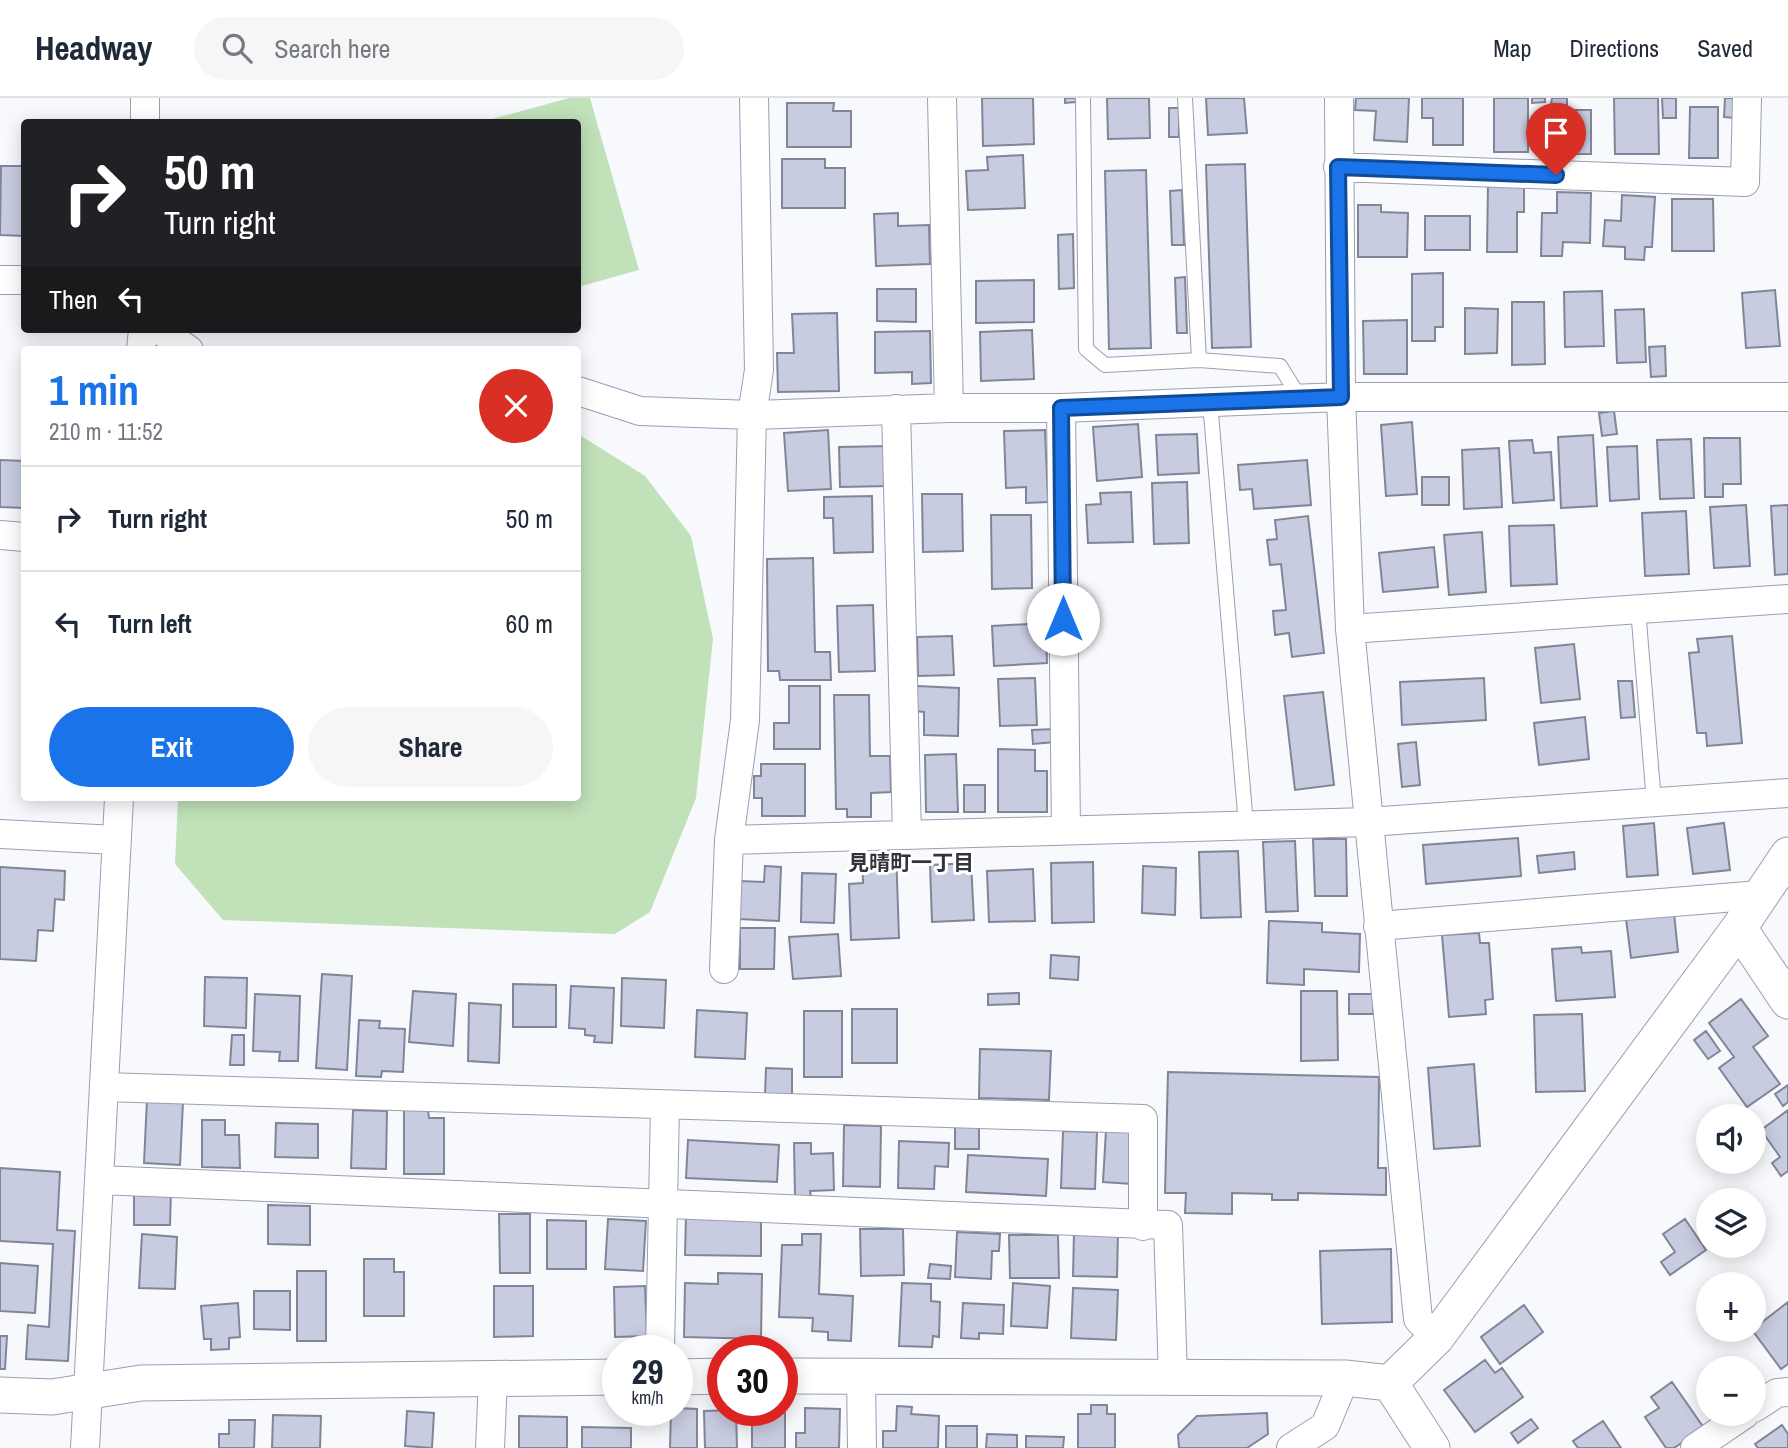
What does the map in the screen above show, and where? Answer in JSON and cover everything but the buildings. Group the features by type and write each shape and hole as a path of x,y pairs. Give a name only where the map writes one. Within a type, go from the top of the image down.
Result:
{"street":[{"path":"145,98 145,119"},
{"path":"724,969 729,839 745,720 752,415 759,370 754,98"},
{"path":"942,98 949,408"},
{"path":"1339,98 1341,397 1350,629 1418,1319 1436,1338"},
{"path":"1338,167 1745,182 1747,98"},
{"path":"0,280 21,281"},
{"path":"164,333 183,346"},
{"path":"581,392 639,411 752,415 896,409 1061,408 1341,397 1788,397"},
{"path":"1061,408 1066,830"},
{"path":"896,409 907,835"},
{"path":"0,535 21,537"},
{"path":"1350,629 1788,599"},
{"path":"729,839 1367,822 1788,793"},
{"path":"85,1448 119,801"},
{"path":"0,834 116,840"},
{"path":"1390,1383 1436,1338 1739,928 1788,855"},
{"path":"1378,926 1760,895"},
{"path":"1739,928 1788,1001"},
{"path":"104,1087 1143,1119 1143,1226"},
{"path":"660,1335 665,1105"},
{"path":"99,1180 1168,1225 1173,1377"},
{"path":"861,1375 862,1448"},
{"path":"798,1376 1345,1378 1390,1383"},
{"path":"0,1395 52,1397 141,1383 602,1377"},
{"path":"1291,1448 1325,1426 1345,1378"},
{"path":"489,1448 493,1379"},
{"path":"1390,1383 1432,1448"},
{"path":"1766,1400 1777,1392 1788,1392"},
{"path":"1695,1448 1724,1440 1735,1426"}],"lane":[{"path":"1083,98 1086,349 1105,365 1199,360 1280,366 1300,398"},
{"path":"1185,98 1199,360"},
{"path":"1210,402 1246,825"},
{"path":"1638,609 1654,802"}],"green space":[{"path":"569,98 590,98 639,270 581,286 581,119 492,119"},
{"path":"581,436 645,476 691,536 713,639 696,798 650,912 615,934 223,920 175,864 178,801 581,801"}],"district":[{"name":"見晴町一丁目","path":"911,863"}],"route":[{"path":"1063,619 1061,408 1341,397 1338,167 1556,175"}]}
